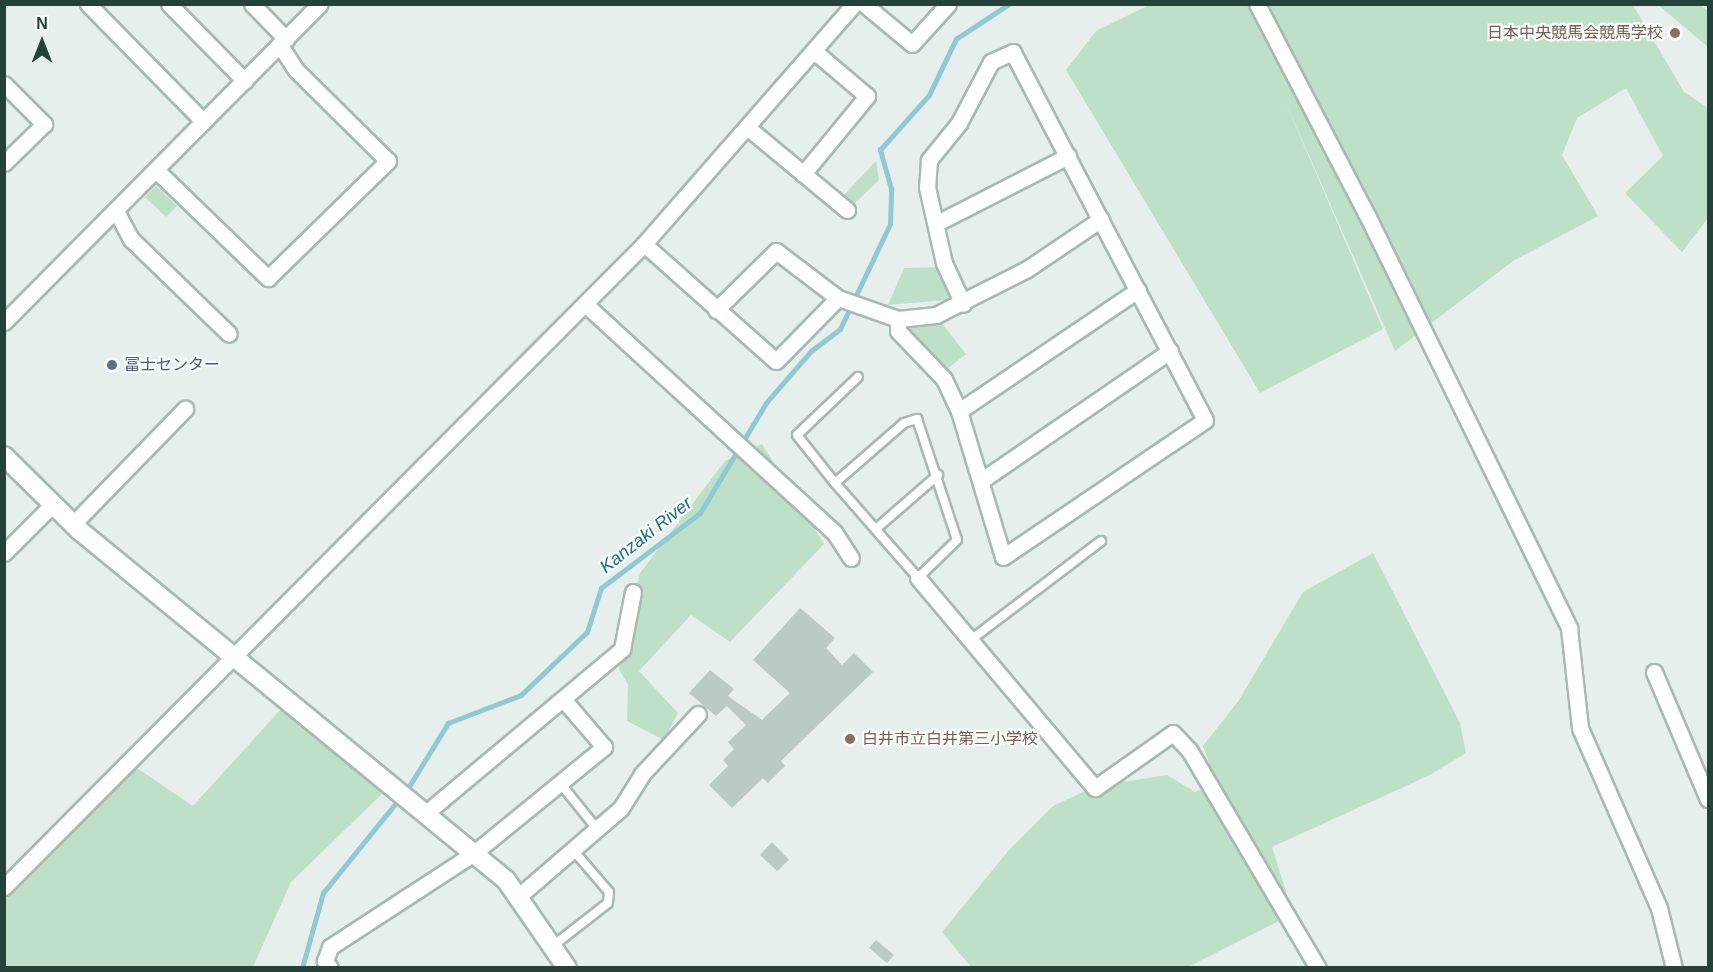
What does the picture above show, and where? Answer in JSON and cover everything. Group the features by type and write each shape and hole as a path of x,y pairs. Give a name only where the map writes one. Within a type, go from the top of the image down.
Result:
{"street":[{"path":"88,4 204,122"},
{"path":"169,4 245,81"},
{"path":"156,170 268,278 392,165 296,70 283,42 252,4"},
{"path":"4,322 320,4"},
{"path":"4,887 644,244 854,4"},
{"path":"864,4 912,44 948,4"},
{"path":"1257,4 1367,215 1569,628 1580,728 1659,908 1674,968"},
{"path":"803,174 867,96 814,51"},
{"path":"898,319 898,331 944,379 959,411 982,480 1003,557 1205,420 1013,52 991,62 959,123 929,160 927,187 939,222 944,263 963,304"},
{"path":"4,84 44,124 4,163"},
{"path":"747,127 847,210"},
{"path":"939,222 1068,156"},
{"path":"116,211 131,239 229,334"},
{"path":"716,310 776,251 838,298 898,319 936,315 963,304 1101,219"},
{"path":"644,244 776,361 838,298"},
{"path":"959,411 1138,290"},
{"path":"585,304 834,532 851,558"},
{"path":"982,480 1170,351"},
{"path":"73,524 185,409"},
{"path":"4,456 73,524 474,853 520,895 567,968"},
{"path":"4,553 53,504"},
{"path":"918,578 972,639 1095,788 1173,733 1190,750 1318,968"},
{"path":"426,813 622,649 633,592"},
{"path":"1654,672 1708,799"},
{"path":"330,968 325,961 330,947 474,853 604,747 563,699"},
{"path":"520,895 621,808 642,774 698,714"}],"lane":[{"path":"835,483 904,423 916,419 938,475 957,540 918,578 877,528 835,483 797,435 858,377"},
{"path":"877,528 938,475"},
{"path":"972,639 1101,541"},
{"path":"560,783 597,829"},
{"path":"554,945 608,903 609,892 573,850"}],"green space":[{"path":"1149,5 1633,5 1684,92 1708,108 1708,218 1682,252 1625,193 1663,156 1626,88 1577,118 1562,155 1598,216 1513,261 1395,351 1281,92 1383,329 1260,393 1066,70 1096,31"},
{"path":"1658,5 1700,5 1708,11 1708,47"},
{"path":"876,161 879,180 854,204 843,196"},
{"path":"156,186 177,206 166,217 145,197"},
{"path":"939,267 952,295 946,300 888,305 904,268"},
{"path":"939,320 966,354 947,369 907,327"},
{"path":"762,444 824,544 730,642 691,615 639,671 678,713 664,740 627,721 628,685 619,669 640,573 725,461"},
{"path":"1373,553 1460,723 1466,753 1430,775 1272,847 1293,914 1186,968 971,967 942,932 1009,850 1053,806 1096,786 1167,775 1195,792 1216,783 1203,746 1239,700 1303,592"},
{"path":"282,708 384,792 291,882 253,967 5,968 5,895 134,766 193,806"}],"building":[{"path":"800,608 835,638 826,648 842,665 854,653 873,672 781,761 785,766 768,783 763,778 732,808 709,785 728,766 723,760 734,749 728,742 746,725 727,706 716,716 689,693 710,670 734,689 728,696 762,720 790,693 753,660"},
{"path":"772,842 789,860 777,871 760,855"},
{"path":"876,940 894,955 887,963 869,948"}],"waterway":[{"name":"Kanzaki River","path":"405,793 448,723 521,695 587,632 601,588 700,513 766,403 811,351 840,329 890,224 891,189 880,150 929,95 956,39 1009,4"},
{"name":"Kanzaki River","path":"302,968 323,893 399,799"}],"place":[{"name":"日本中央競馬会競馬学校","path":"1675,33"},
{"name":"冨士センター","path":"112,365"},
{"name":"白井市立白井第三小学校","path":"850,739"}]}
